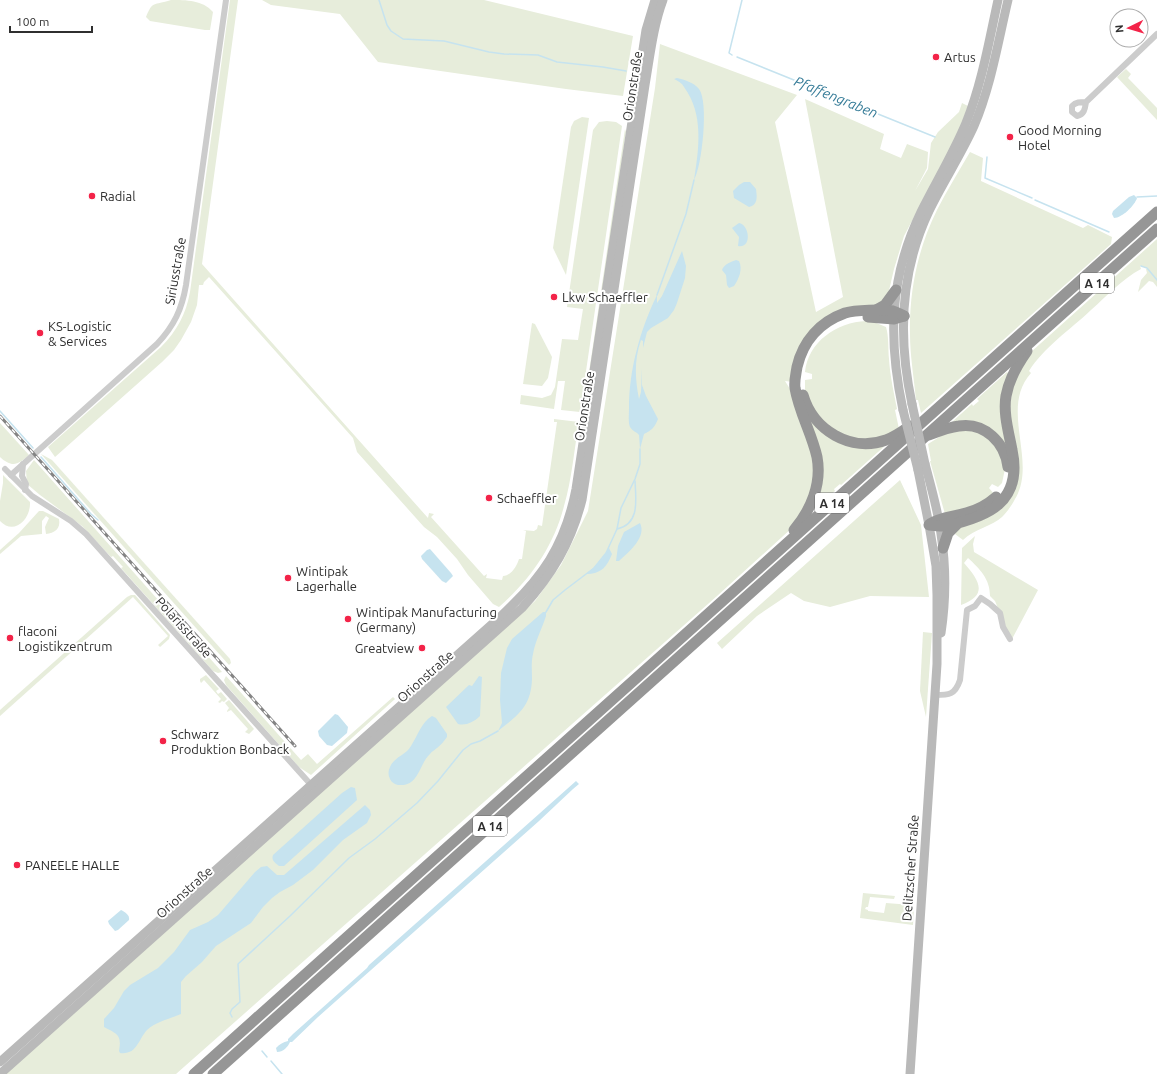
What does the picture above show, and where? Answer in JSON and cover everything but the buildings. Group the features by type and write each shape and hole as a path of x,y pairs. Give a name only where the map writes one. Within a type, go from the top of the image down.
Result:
{"highway":[{"name":"A 14","path":"194,1074 1157,212"},
{"name":"A 14","path":"213,1074 1157,229"},
{"path":"876,310 885,305 896,290"},
{"path":"764,563 801,522 814,499 817,488 817,458 799,404 795,386 796,374 802,352 814,332 822,324 847,312 876,310 897,315"},
{"path":"897,315 850,319 833,326 815,341 806,358 802,374 804,396 812,415 824,429 842,439 850,442 872,443 892,438 941,406"},
{"path":"936,523 958,523 973,519 988,512 1000,503 1011,487 1014,464 1006,416 1006,396 1015,369 1037,336"},
{"path":"926,436 960,426 976,428 990,433 1000,443 1006,456 1008,472 1002,490 990,503 976,510 936,523"},
{"path":"943,548 948,533 958,523"}],"street":[{"name":"Siriusstraße","path":"10,475 158,344 170,330 179,313 184,298 186,285 226,0"},
{"name":"Orionstraße","path":"0,1074 522,596 545,568 557,548 566,527 576,489 646,30 655,0"},
{"name":"Orionstraße","path":"0,1062 522,608 542,586 558,563 565,550 580,509 584,488 644,92 658,12 663,0"},
{"path":"937,664 945,598 943,548 918,470 896,375 894,355 897,315 896,290 906,250 915,224 951,156 974,100 998,0"},
{"path":"937,664 936,523 904,359 903,333 897,315 920,233 929,211 964,146 983,102 1008,0"},
{"path":"1086,102 1157,34"},
{"path":"23,464 22,476 26,484 25,490"},
{"name":"Polarisstraße","path":"5,469 25,490 39,501 71,521 86,534 314,788"},
{"path":"934,695 954,692 957,689 960,680 967,610 975,606 981,598 1000,612 1002,627 1010,639"},
{"name":"Delitzscher Straße","path":"910,1074 937,664"}],"green space":[{"path":"171,0 199,3 209,8 213,12 210,30 150,21 146,17 150,8 154,4"},
{"path":"230,0 238,0 202,264 428,518 429,513 434,514 431,517 484,576 487,574 486,578 502,580 503,576 509,574 519,559 522,559 526,531 523,530 534,531 537,529 538,525 542,526 557,422 554,422 554,419 579,422 567,496 560,521 554,535 531,574 499,607 493,604 468,575 457,559 437,537 424,527 357,452 353,438 209,277 203,285 199,285 197,305 191,322 174,350 55,457 48,447 161,347 172,335 186,308 190,292"},
{"path":"262,0 484,0 633,36 623,96 378,62 340,14 271,5"},
{"path":"660,44 797,95 775,122 816,312 843,297 805,99 884,134 880,149 901,158 907,144 928,152 927,168 915,191 928,169 931,143 938,132 959,112 962,103 968,106 957,136 904,236 885,301 815,329 793,382 785,381 790,389 813,458 813,490 793,527 717,596 176,1074 4,1074 535,601 561,565 588,511 655,88"},
{"path":"1126,69 1131,74 1128,78 1157,108 1157,120 1117,77"},
{"path":"582,117 589,118 566,275 553,248 571,127 574,121"},
{"path":"599,122 616,122 622,126 580,412 561,410 565,381 558,381 554,409 520,404 521,395 542,398 551,395 555,387 562,339 578,340 583,309 567,307 593,130"},
{"path":"625,129 626,132 590,379 588,379"},
{"path":"970,152 983,158 981,181 1083,228 1088,225 1112,237 1111,244 921,413 918,400 916,400 910,342 911,302 916,270 930,224"},
{"path":"1157,239 1157,287 1153,282 1149,281 1138,292 1141,280 1147,273 1146,269 1148,268 1140,266 1141,269 1121,283 1050,346 1029,371 1031,373 1022,387 1018,403 1018,419 1023,468 1021,484 1014,501 1002,517 994,523 972,533 963,540 955,534 958,529 1010,494 1010,388 1031,352"},
{"path":"866,321 874,322 886,327 890,372 899,429 897,432 863,442 823,426 805,392 805,380 812,379 812,374 805,372 807,361 812,352 818,343 826,336 845,325"},
{"path":"532,323 535,324 552,357 548,378 542,386 523,384"},
{"path":"1007,372 1009,374 1008,447 952,422 972,404 973,406 979,401 977,399"},
{"path":"804,406 822,431 887,444 841,485 840,484 834,489 835,491 808,514 817,491"},
{"path":"0,423 29,455 22,461 12,464 0,457"},
{"path":"974,429 996,445 1005,469 1002,483 998,487 992,484 989,488 994,494 980,505 945,514 930,461 928,444 949,431"},
{"path":"41,454 52,460 230,659 231,663 229,665"},
{"path":"34,460 222,672 218,673 213,671 121,568 123,567 113,556 111,557 82,526 27,484 26,471"},
{"path":"3,475 30,502 28,514 21,524 16,526 11,527 0,521 0,501"},
{"path":"900,480 921,525 929,597 870,596 830,607 804,601 791,593 757,616 722,649 717,643"},
{"path":"39,511 43,511 59,519 58,528 52,533 46,534 45,527 49,518 46,516 42,521 42,534 21,536 0,554 0,550 19,533"},
{"path":"975,536 973,544 974,552 1038,590 1012,639 995,601 990,596 990,590 984,575 968,558 964,563 974,575 979,587 975,597 961,605 962,548"},
{"path":"135,595 170,635 169,639 160,647 158,645 168,636 133,597 0,716 0,710 127,597"},
{"path":"923,632 932,633 926,717 920,691"},
{"path":"206,675 219,689 216,691 218,694 221,692 227,699 224,702 218,702 221,699 204,680 201,683 200,679"},
{"path":"226,676 301,760 308,754 317,764 393,697 395,699 311,775 299,767 226,685 224,680"},
{"path":"229,700 254,729 249,734 245,732 248,729 231,710 227,712 229,708 225,703"},
{"path":"863,893 895,896 894,899 870,897 868,907 865,909 868,911 884,913 886,903 912,905 914,907 913,925 860,918"}],"water":[{"path":"677,78 694,85 699,89 704,107 702,148 700,162 694,180 698,144 697,120 695,109 690,97 682,84 674,79"},
{"path":"744,182 750,182 756,189 757,198 755,203 749,207 734,198 733,191"},
{"path":"1134,195 1137,198 1131,207 1121,216 1114,218 1112,214 1113,211 1129,197"},
{"path":"739,223 743,225 748,236 746,244 743,246 738,246 739,237 732,228"},
{"path":"682,251 686,266 685,278 674,310 668,318 647,332 643,348 643,341 641,340 637,355 636,377 639,399 641,392 642,368 642,385 658,419 656,424 649,432 644,434 640,449 639,435 629,425 633,365 645,322 651,308 657,295 657,303 662,296"},
{"path":"736,260 739,261 741,267 740,274 734,286 729,288 727,285 726,275 722,270 730,262"},
{"path":"640,523 642,528 641,534 636,544 619,561 616,561 618,546 624,532"},
{"path":"609,548 612,554 606,566 596,573 586,574 599,562"},
{"path":"430,549 453,576 446,583 442,581 422,559 421,556"},
{"path":"543,612 546,612 546,616 534,649 529,697 522,710 498,731 502,723 500,700 501,673 507,648 512,639"},
{"path":"479,676 482,677 480,716 470,723 458,724 446,707 469,685 472,686"},
{"path":"335,714 338,715 348,727 347,733 332,746 327,745 319,736 318,731"},
{"path":"432,716 436,718 447,734 447,737 426,758 418,774 411,782 400,785 394,784 389,778 389,770 392,764 409,749 422,726"},
{"path":"576,781 579,784 539,821 318,1017 292,1042 290,1042 285,1049 277,1052 277,1047 288,1041 293,1034 369,965"},
{"path":"351,787 355,788 357,800 284,866 279,866 275,863 273,860 273,855 342,793"},
{"path":"365,805 370,810 371,815 367,823 343,840 313,870 272,898 251,923 216,946 202,962 186,976 181,982 181,1014 159,1022 151,1027 147,1030 134,1049 130,1052 120,1053 120,1041 118,1035 104,1027 104,1019 114,1008 124,991 130,985 158,968 174,952 190,930 208,922 218,915 261,867 267,866 277,875 284,875"},
{"path":"121,910 128,915 129,920 115,931 108,921"}],"waterway":[{"path":"379,0 387,25 391,31 403,39 444,41 489,52 538,55 557,62 626,71"},
{"name":"Pfaffengraben","path":"732,55 729,53 742,0"},
{"name":"Pfaffengraben","path":"737,57 935,137"},
{"name":"Pfaffengraben","path":"987,157 985,178 1032,198"},
{"path":"657,295 686,214 694,180"},
{"path":"1137,197 1157,196"},
{"name":"Pfaffengraben","path":"1035,200 1109,232"},
{"name":"Pfaffengraben","path":"1141,266 1147,268 1157,280"},
{"path":"0,411 33,448"},
{"path":"546,612 553,600 594,568 606,553 617,529 621,508 635,479 640,464 640,449"},
{"path":"41,457 98,520"},
{"path":"617,529 630,522 633,517 636,503 635,481"},
{"path":"232,1017 230,1013 232,1009 240,1002 238,964 349,858 375,839 417,803 438,781 463,750 471,744 480,741 498,731"},
{"path":"262,1051 267,1057"},
{"path":"271,1061 282,1074"}],"railway":[{"path":"0,416 295,746"}],"place":[{"name":"Artus","path":"936,57"},
{"name":"Good Morning Hotel","path":"1010,137"},
{"name":"Radial","path":"92,196"},
{"name":"Lkw Schaeffler","path":"554,297"},
{"name":"KS-Logistic & Services","path":"40,333"},
{"name":"Schaeffler","path":"489,498"},
{"name":"Wintipak Lagerhalle","path":"288,578"},
{"name":"Wintipak Manufacturing (Germany)","path":"348,619"},
{"name":"flaconi Logistikzentrum","path":"10,638"},
{"name":"Greatview","path":"422,648"},
{"name":"Schwarz Produktion Bonback","path":"163,741"},
{"name":"PANEELE HALLE","path":"17,865"}]}
